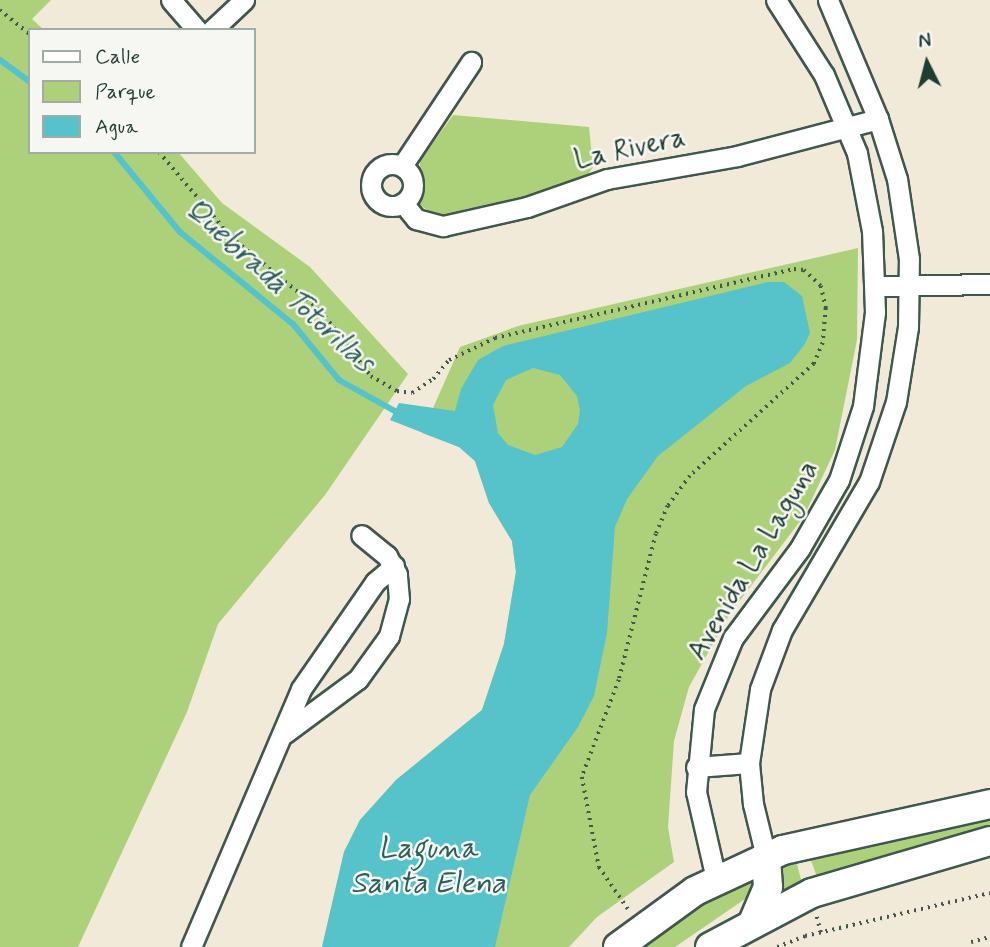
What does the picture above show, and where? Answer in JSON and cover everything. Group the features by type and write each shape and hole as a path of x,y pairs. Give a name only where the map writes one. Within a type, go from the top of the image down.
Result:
{"street":[{"path":"171,0 195,28"},
{"path":"214,28 244,0"},
{"name":"Avenida La Laguna","path":"716,879 700,820 696,767 704,709 724,654 815,525 848,457 869,378 876,286 867,193 847,127 824,75 776,0"},
{"path":"754,920 768,887 766,857 752,804 749,763 754,715 773,650 854,513 879,457 902,372 909,286 902,206 878,119 828,0"},
{"path":"402,166 471,62"},
{"name":"La Rivera","path":"403,203 416,219 443,226 519,209 607,178 737,156 878,119"},
{"path":"402,166 413,184 403,203 382,203 371,186 380,167 402,166"},
{"path":"876,286 990,284"},
{"path":"281,736 342,693 383,649 399,599 394,566 361,535"},
{"path":"191,947 311,671 375,582 394,566"},
{"path":"696,767 749,763"},
{"path":"618,947 716,879 766,857 817,839 990,804"},
{"path":"710,947 754,920 861,876 990,841"}],"path":[{"path":"0,10 28,32"},
{"path":"161,154 232,237 321,311 371,376 397,391 412,393 433,379 449,360 495,338 794,269 804,270 821,286 826,308 823,343 814,364 690,476 668,506 656,534 619,680 582,777 598,867 628,908"},
{"path":"777,947 821,932 990,893"},
{"path":"816,910 821,932"},
{"path":"971,942 990,937"}],"green space":[{"path":"0,0 51,0 32,19 42,28 28,28 28,154 180,154 222,203 310,267 408,374 325,495 218,624 187,712 78,947 0,947"},
{"path":"453,115 589,127 593,167 587,176 462,216 433,214 420,205 420,161"},
{"path":"858,248 857,340 835,450 804,516 729,615 689,687 674,741 668,827 674,862 597,917 569,947 322,947 344,852 360,820 396,780 482,710 504,644 516,571 512,541 489,503 475,461 459,447 422,433 460,347 518,326"},
{"path":"990,818 990,831 817,877 809,855"},
{"path":"795,857 802,883 776,896 780,864"},
{"path":"751,874 755,883 745,899 675,947 634,947 673,918"}],"water":[{"name":"Laguna Santa Elena","path":"768,282 784,282 802,296 810,333 790,363 746,386 658,456 627,499 615,527 607,633 594,696 578,727 530,795 495,947 322,947 344,852 360,820 396,780 482,710 504,644 516,572 512,541 489,503 475,461 459,447 390,420 399,403 455,411 461,389 478,360 503,346","holes":["533,368 560,375 577,396 580,410 578,424 562,447 535,455 508,445 498,433 493,405 506,380"]}],"waterway":[{"name":"Quebrada Totorillas","path":"0,60 28,81"},
{"name":"Quebrada Totorillas","path":"116,154 180,232 293,324 339,380 395,411"}]}
